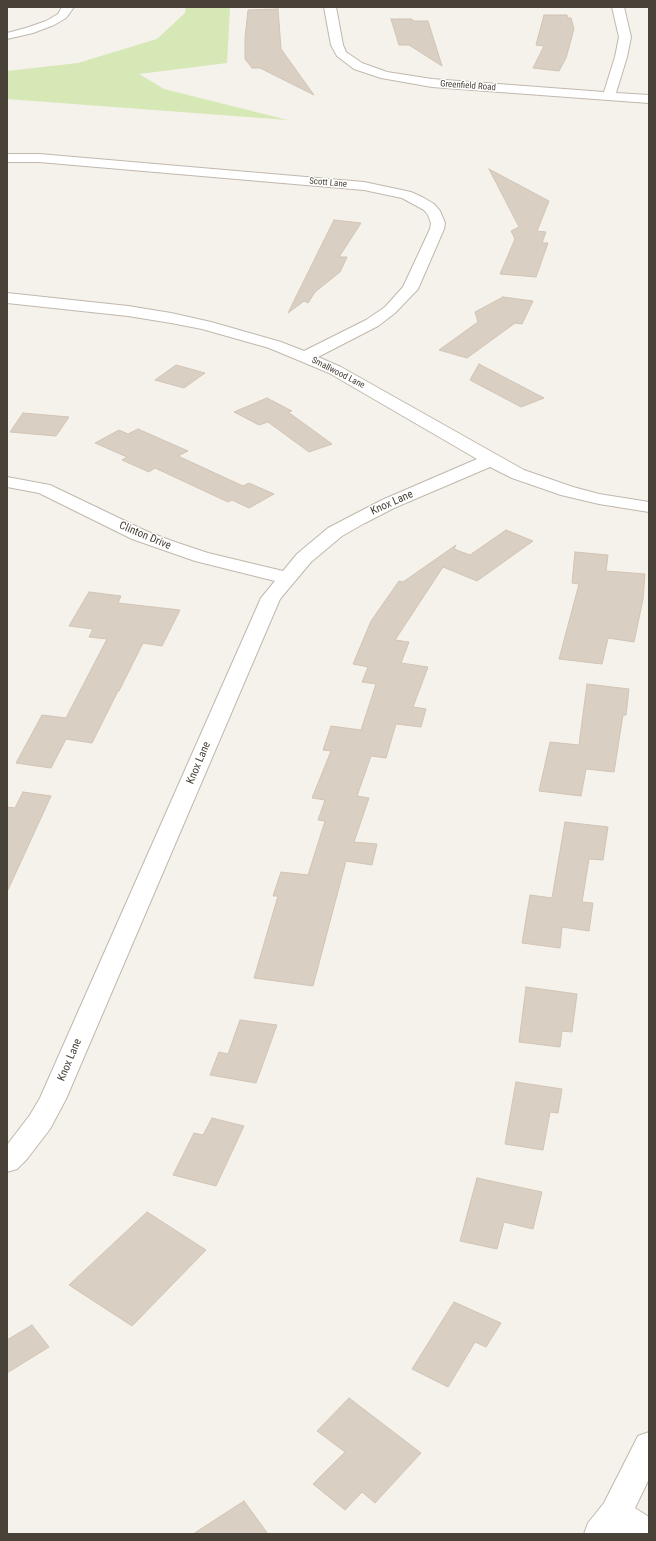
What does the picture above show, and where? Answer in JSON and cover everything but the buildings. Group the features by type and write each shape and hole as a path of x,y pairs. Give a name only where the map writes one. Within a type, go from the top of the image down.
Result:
{"street":[{"path":"7,36 29,31 50,23 62,16 68,7"},
{"name":"Greenfield Road","path":"330,7 338,50 349,60 370,71 417,82 649,100"},
{"path":"609,96 621,57 625,37 618,7"},
{"name":"Scott Lane","path":"7,158 39,158 369,187 406,195 429,208 435,214 438,223 437,229 410,289 390,310 372,323 306,357"},
{"name":"Smallwood Lane","path":"7,298 128,311 171,318 205,325 255,339 306,357 359,383 491,460 518,474 567,491 599,499 649,507"},
{"name":"Knox Lane","path":"7,1161 17,1152 40,1122 53,1099 271,598 304,558 335,532 388,504 491,460"},
{"name":"Clinton Drive","path":"7,482 44,489 139,535 168,546 202,557 287,578"},
{"path":"648,1534 608,1524 649,1446"}],"green space":[{"path":"186,7 230,8 227,63 139,74 164,89 288,120 7,99 7,71 78,63 157,39 185,13"}]}
